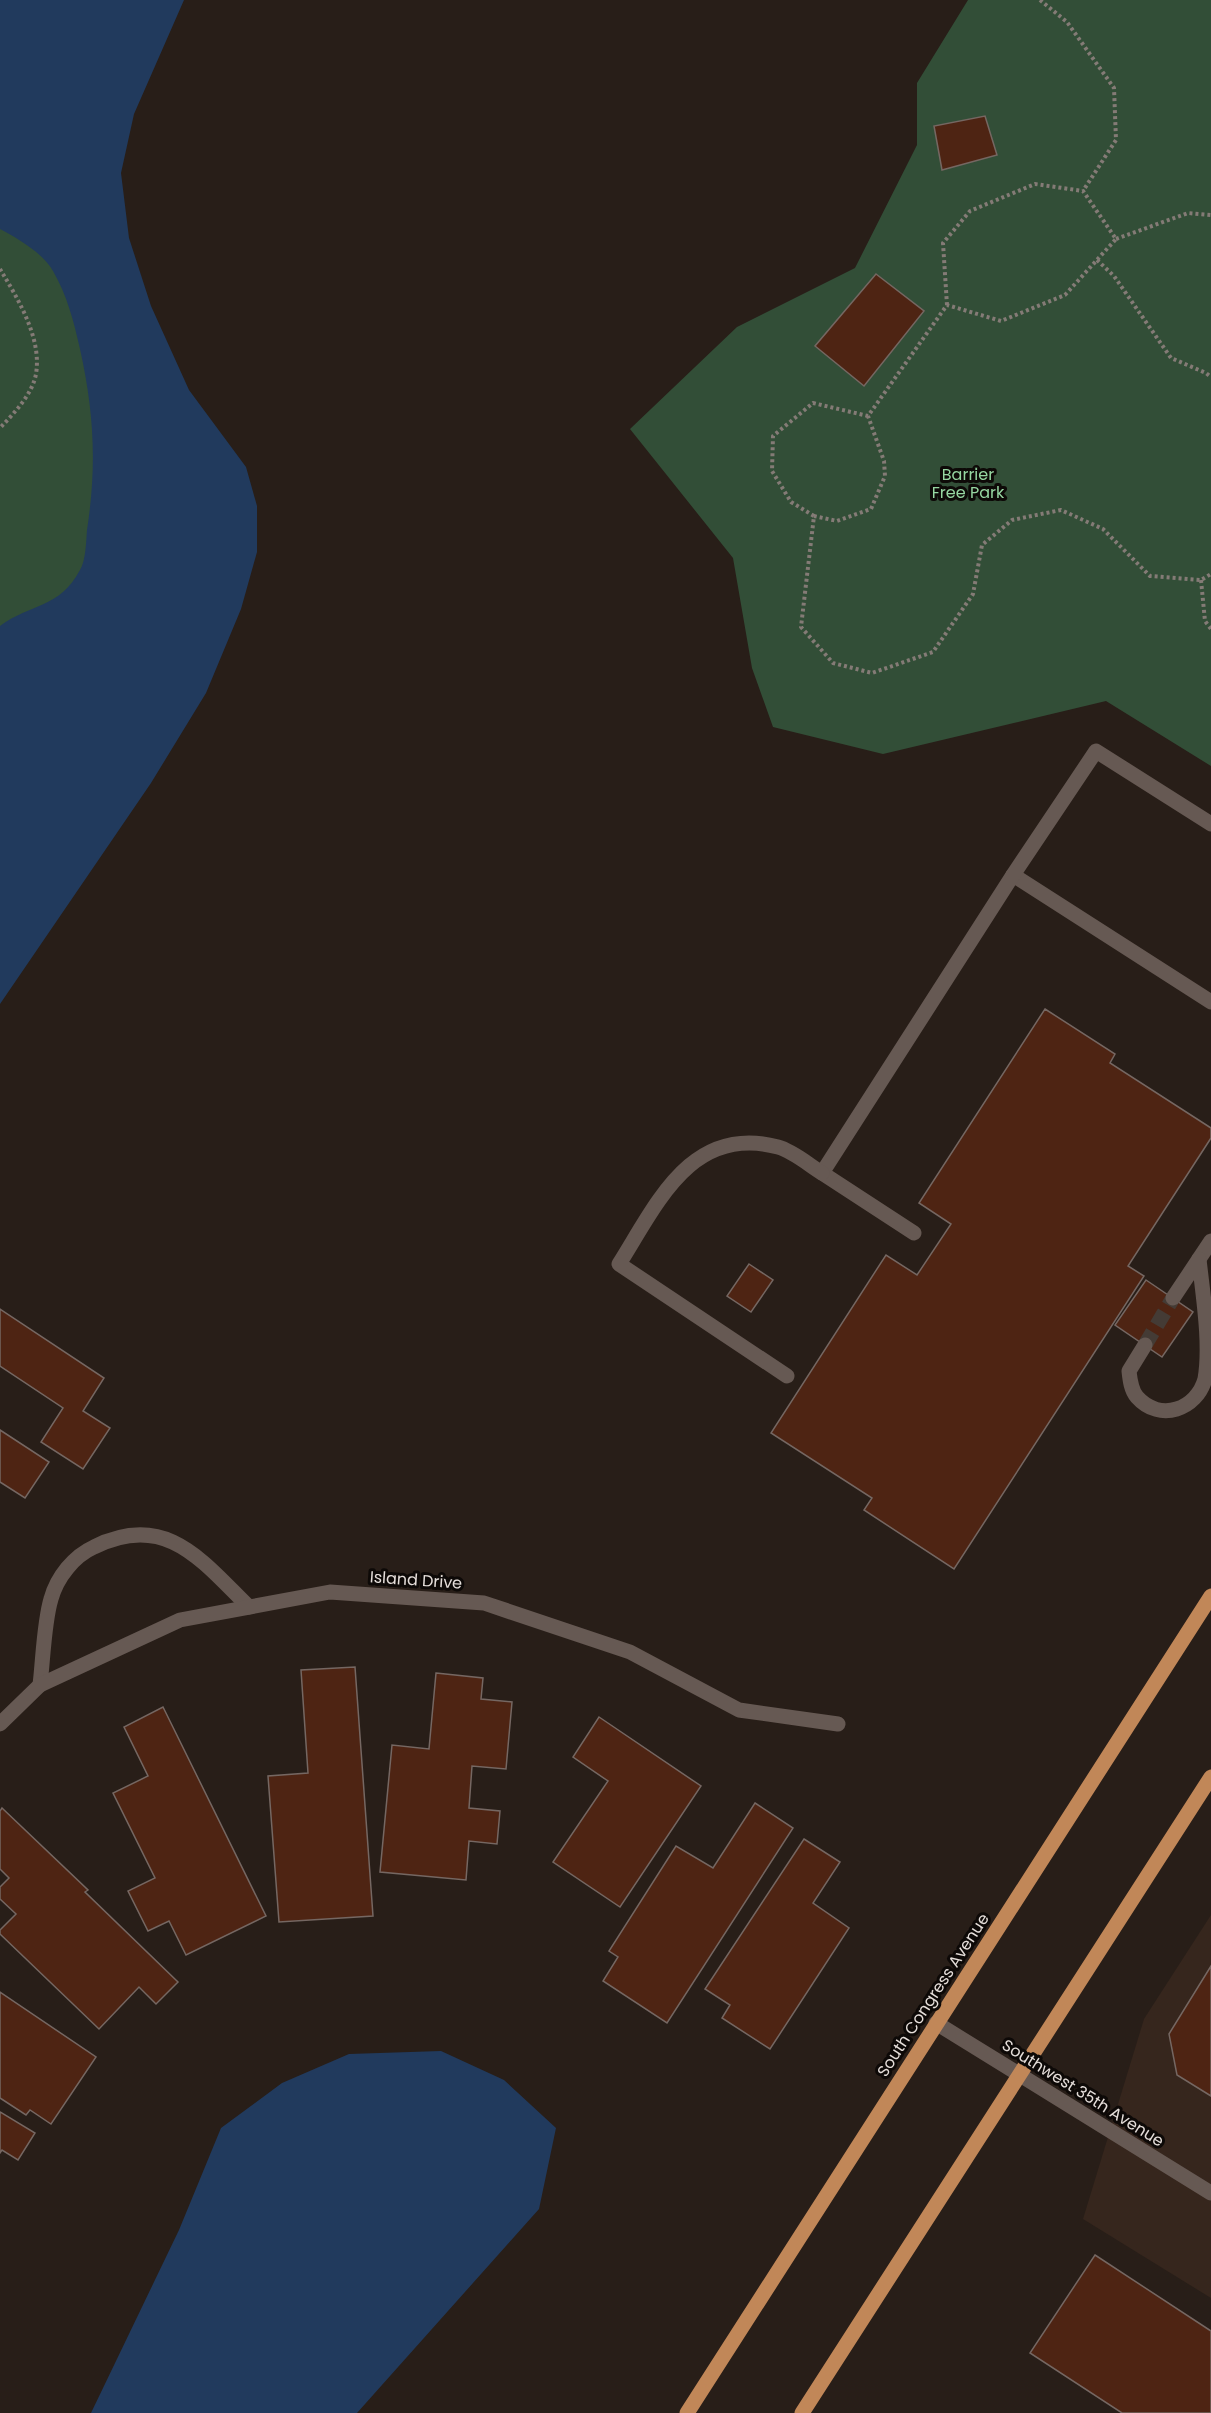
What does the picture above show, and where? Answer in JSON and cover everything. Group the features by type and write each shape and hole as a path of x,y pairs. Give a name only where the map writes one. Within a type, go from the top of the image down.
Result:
{"main road":[{"name":"South Congress Avenue","path":"687,2413 1211,1596"},
{"path":"802,2413 1211,1777"}],"street":[{"path":"822,1173 1013,875 1096,751 1211,824"},
{"path":"1013,875 1211,1002"},
{"path":"787,1376 619,1264 670,1184 692,1161 720,1147 750,1142 781,1148 914,1233"},
{"path":"1173,1298 1211,1241"},
{"path":"1145,1345 1129,1371 1131,1385 1136,1396 1152,1407 1170,1411 1183,1408 1194,1400 1201,1390 1209,1357 1199,1259"},
{"path":"40,1685 51,1598 64,1572 85,1551 111,1538 141,1534 170,1540 196,1554 249,1607"},
{"name":"Island Drive","path":"0,1724 40,1685 180,1620 330,1592 484,1603 630,1652 739,1710 838,1724"},
{"name":"Southwest 35th Avenue","path":"936,2023 1211,2193"}],"path":[{"path":"1040,0 1067,22 1114,88 1116,140 1083,191"},
{"path":"868,416 947,305 943,243 970,211 1035,184 1083,191 1116,239"},
{"path":"947,305 1001,321 1065,295 1116,239 1188,213 1211,215"},
{"path":"1097,260 1114,276 1171,357 1211,377"},
{"path":"0,269 16,296 36,351 36,375 26,397 0,428"},
{"path":"813,403 868,416 884,461 885,476 871,509 837,520 814,516 791,502 772,471 773,436 813,403"},
{"path":"814,516 801,627 833,663 872,673 933,652 974,594 982,545 1012,520 1061,510 1103,529 1150,576 1201,580 1211,574"},
{"path":"1201,580 1205,621 1211,629"}],"shaded area":[{"path":"1211,1915 1211,2298 1083,2219 1144,2019"}],"green space":[{"path":"0,0 7,0 145,533 0,884"},
{"name":"Barrier Free Park","path":"968,0 1211,0 1211,766 1106,701 883,754 773,727 752,668 733,558 630,429 737,327 855,268 917,145 917,83"}],"water":[{"path":"0,0 184,0 134,114 121,173 129,238 151,306 189,390 246,467 257,506 257,552 241,609 206,693 151,783 0,1004 0,626 54,599 72,583 80,570 85,551 93,461 91,417 85,372 66,299 49,264 22,241 0,229"},
{"path":"441,2051 504,2080 556,2128 539,2209 357,2413 91,2413 179,2230 221,2128 282,2083 349,2054"}],"building":[{"path":"985,116 997,155 942,170 934,126"},
{"path":"876,274 924,311 864,386 815,346"},
{"path":"1045,1009 1115,1054 1110,1063 1211,1128 1211,1138 1128,1266 1144,1276 954,1569 864,1510 872,1498 771,1433 886,1255 917,1275 951,1224 919,1203"},
{"path":"749,1264 773,1280 751,1312 727,1296"},
{"path":"1146,1280 1193,1312 1162,1357 1115,1325"},
{"path":"0,1309 104,1378 83,1411 110,1428 83,1469 41,1442 63,1408 0,1366"},
{"path":"0,1430 49,1462 25,1498 0,1482"},
{"path":"355,1667 373,1916 279,1922 268,1776 308,1773 301,1670"},
{"path":"436,1673 483,1678 481,1699 512,1702 506,1769 472,1766 469,1808 500,1811 497,1844 469,1841 466,1880 380,1872 392,1745 429,1749"},
{"path":"163,1707 266,1916 186,1955 169,1921 148,1931 128,1891 155,1878 113,1793 148,1776 124,1727"},
{"path":"599,1717 701,1786 620,1907 553,1862 608,1781 573,1757"},
{"path":"755,1803 793,1828 667,2023 603,1981 618,1957 609,1951 676,1846 713,1868"},
{"path":"2,1808 88,1890 85,1892 178,1982 156,2004 139,1987 99,2029 0,1934 0,1930 16,1914 0,1899 0,1887 9,1878 0,1869 0,1811"},
{"path":"804,1839 840,1862 813,1903 849,1928 770,2049 722,2018 730,2005 705,1989"},
{"path":"1211,1966 1211,2096 1177,2075 1169,2034"},
{"path":"0,1992 96,2057 51,2124 30,2110 26,2115 0,2098"},
{"path":"0,2112 35,2133 18,2160 2,2150 0,2153"},
{"path":"1095,2255 1211,2331 1211,2413 1122,2413 1030,2353"}],"tunnel":[{"path":"1145,1345 1173,1298"}]}
